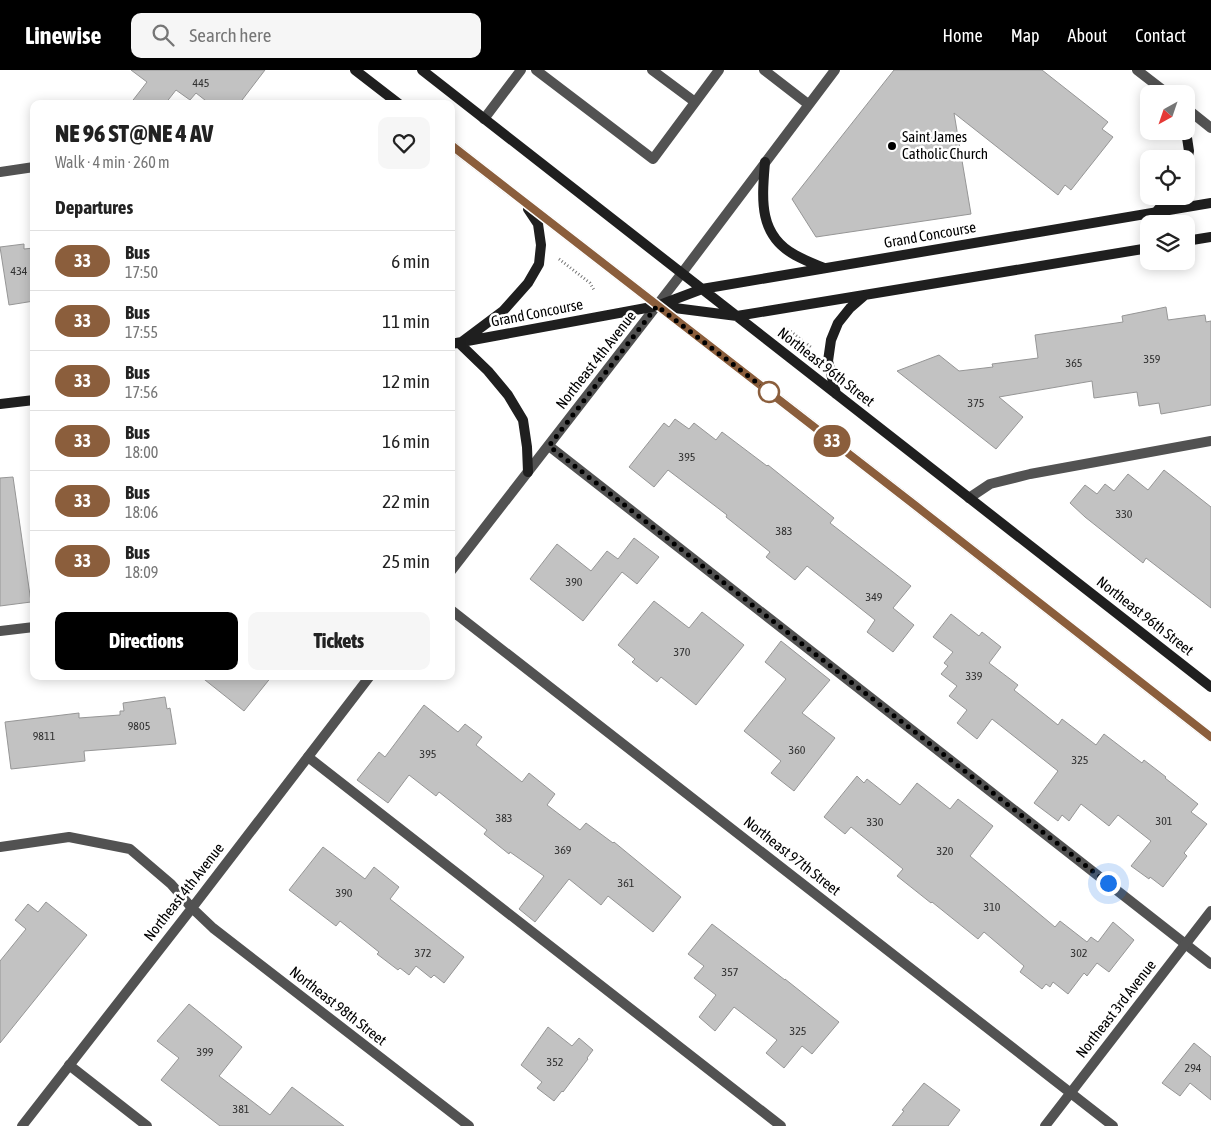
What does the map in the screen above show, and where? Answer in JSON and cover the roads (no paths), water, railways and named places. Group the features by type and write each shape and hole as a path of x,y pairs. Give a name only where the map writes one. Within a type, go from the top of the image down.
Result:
{"street":[{"path":"355,70 394,100"},
{"name":"Northeast 96th Street","path":"422,70 1211,687"},
{"path":"484,119 521,70"},
{"path":"536,70 653,159 719,70"},
{"path":"652,70 695,102"},
{"path":"764,70 808,104"},
{"name":"Northeast 4th Avenue","path":"455,565 657,306 835,70"},
{"path":"1137,70 1156,85"},
{"path":"1195,115 1211,128"},
{"path":"455,148 1211,737"},
{"path":"765,162 764,214 770,229 779,243 794,255 825,268"},
{"path":"0,172 30,168"},
{"path":"522,200 538,224 541,245 539,264 528,283 503,312 455,344 488,371 508,395 518,412 524,429 528,472"},
{"name":"Grand Concourse","path":"455,344 657,306 702,289 1211,203"},
{"path":"1156,212 1162,205"},
{"path":"1195,240 1211,237"},
{"name":"Grand Concourse","path":"657,306 737,316 1140,249"},
{"path":"836,394 828,361 831,340 838,323 850,308 865,295"},
{"path":"0,404 30,400"},
{"path":"969,498 990,484 1030,474 1211,441"},
{"path":"549,446 1211,964"},
{"name":"Northeast 97th Street","path":"455,613 1113,1126"},
{"path":"0,632 30,628"},
{"name":"Northeast 4th Avenue","path":"22,1126 367,680"},
{"path":"308,757 781,1126"},
{"name":"Northeast 98th Street","path":"0,847 69,837 130,849 171,884 213,928 469,1126"},
{"name":"Northeast 3rd Avenue","path":"1045,1126 1211,911"},
{"path":"69,1065 147,1126"}],"place":[{"name":"Saint James Catholic Church","path":"892,146"}]}
